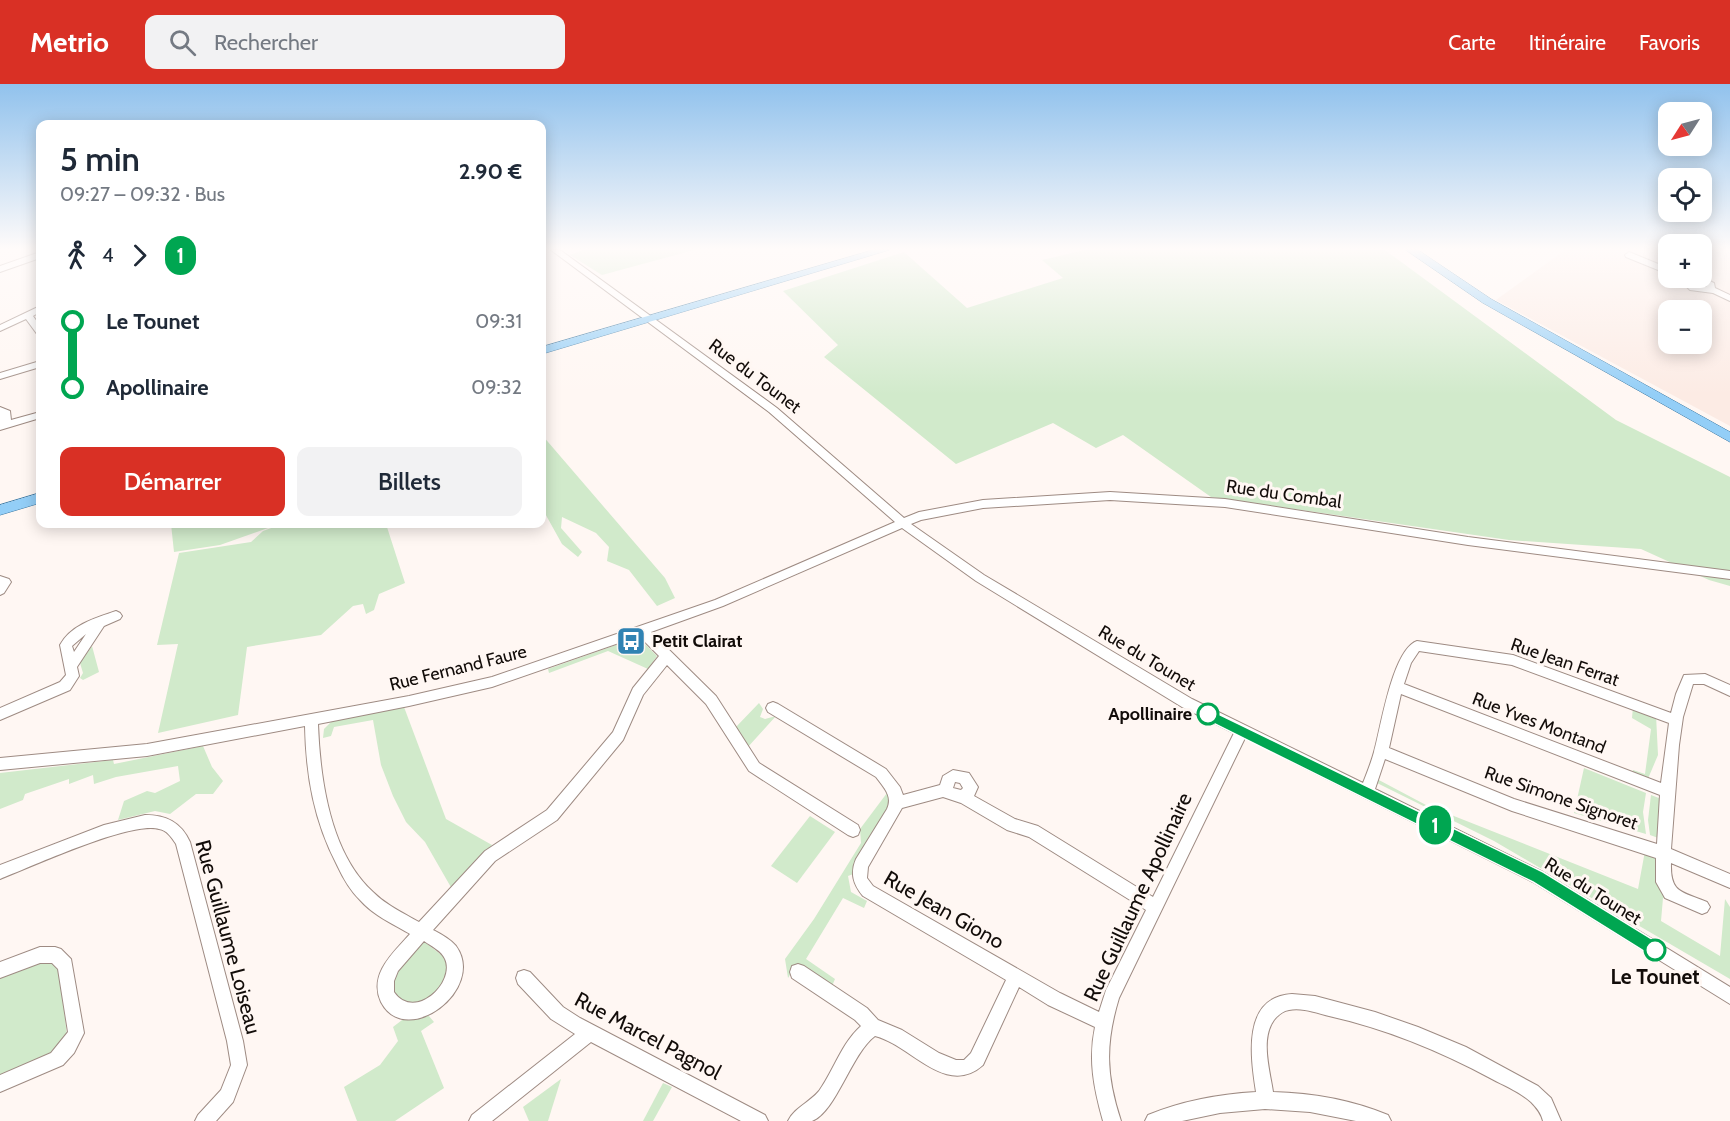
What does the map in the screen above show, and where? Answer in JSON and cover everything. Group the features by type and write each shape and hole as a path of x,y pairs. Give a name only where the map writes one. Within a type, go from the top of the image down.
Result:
{"main road":[{"path":"546,350 722,298"},
{"path":"1483,298 1730,438"},
{"path":"0,510 36,499"}],"street":[{"name":"Rue du Tounet","path":"621,298 773,410 921,538 989,583 1176,697 1241,732 1538,877 1730,996"},
{"path":"0,328 36,311"},
{"path":"28,315 36,326"},
{"path":"0,376 36,365"},
{"path":"2,410 6,413 3,426 36,416"},
{"name":"Rue du Combal","path":"902,523 932,513 983,504 1065,498 1174,499 1292,512 1468,541 1730,575"},
{"name":"Rue Fernand Faure","path":"0,764 147,750 409,701 492,682 763,585 902,523"},
{"name":"Rue du Combal","path":"1660,565 1730,567"},
{"path":"0,580 4,582 0,590"},
{"path":"0,714 65,686 73,676 72,665 100,623 116,616"},
{"path":"642,630 711,700 754,767 853,830"},
{"name":"Rue Jean Ferrat","path":"1367,792 1381,751 1396,686 1412,647 1424,645 1514,660 1675,720"},
{"path":"311,719 316,795 326,829 338,855 354,881 370,900 421,932 450,951 455,961 454,978 444,995 435,1004 410,1012 399,1010 391,1004 386,994 387,977 396,960 421,932 490,856 552,815 618,736 638,692 667,656"},
{"path":"1702,907 1665,888 1663,882 1675,720 1685,685 1689,679 1706,679 1730,691"},
{"name":"Rue Yves Montand","path":"1396,686 1669,792"},
{"path":"773,708 881,774 895,791 897,803 945,790 957,797 963,797 1012,825 1032,831 1155,907"},
{"name":"Rue Guillaume Apollinaire","path":"1112,1121 1101,1086 1100,1053 1103,1022 1112,996 1241,732"},
{"name":"Rue Simone Signoret","path":"1381,751 1512,805 1664,853 1730,881"},
{"path":"945,790 948,780 953,776 964,777 971,787 969,793 963,797"},
{"name":"Rue Jean Giono","path":"897,803 861,864 858,872 860,881 878,899 1085,1016 1103,1022"},
{"name":"Rue Guillaume Loiseau","path":"0,872 121,826 160,822 176,831 183,842 235,1041 239,1065 228,1096 204,1121"},
{"path":"0,970 40,955 55,955 65,965 76,1033 68,1047 57,1059 0,1083"},
{"path":"798,972 861,1014 873,1027 892,1032 943,1065 954,1069 967,1068 977,1059 1016,976"},
{"name":"Rue Marcel Pagnol","path":"524,978 557,1013 759,1121"},
{"path":"1266,1100 1259,1044 1261,1029 1269,1014 1284,1002 1303,1002 1352,1013 1416,1032 1476,1060 1543,1099 1552,1121"},
{"path":"797,1121 827,1095 857,1042 873,1027"},
{"path":"478,1121 572,1048 589,1032"},
{"path":"1154,1121 1176,1113 1234,1102 1266,1100 1302,1101 1367,1114 1382,1121"}],"shaded area":[{"path":"1498,298 1730,298 1730,426 1496,300"}],"green space":[{"path":"791,298 956,298 967,308 998,298 1451,298 1616,420 1730,477 1730,586 1709,580 1641,549 1509,540 1211,497 1123,435 1096,448 1053,423 956,464 824,357 838,345"},
{"path":"546,440 665,578 675,598 657,606 629,570 607,561 609,547 596,533 562,517 561,528 582,552 578,557 562,544 546,515"},
{"path":"171,528 268,528 220,545 174,552"},
{"path":"271,528 387,528 405,583 379,594 374,610 366,614 363,604 353,606 321,635 247,647 238,715 158,733 178,644 157,645 179,553 251,542 263,531"},
{"path":"636,638 640,639 657,656 648,669 608,651 549,673 548,669"},
{"path":"92,646 99,672 83,680 80,678 83,673 80,663"},
{"path":"759,703 763,709 760,717 765,719 776,716 747,748 735,728"},
{"path":"404,707 446,819 492,845 452,889 425,842 406,822 393,796 381,765 373,720 334,727 331,736 323,738 324,729 332,721"},
{"path":"1633,707 1656,715 1658,755 1647,781 1632,773 1633,770 1645,774 1651,729 1632,718"},
{"path":"203,746 212,767 223,781 213,794 196,794 170,814 155,811 118,820 124,801 147,791 155,793 180,781 178,766 116,777 94,784 93,775 69,784 69,779 25,794 23,800 0,809 0,773 113,760 114,764"},
{"path":"1584,768 1646,793 1643,812 1646,834 1574,813"},
{"path":"1377,779 1426,805 1638,889 1645,851 1658,855 1658,883 1674,902 1663,898 1661,921 1720,956 1725,899 1730,907 1730,979 1494,841 1377,783"},
{"path":"890,789 891,808 856,873 848,876 851,892 867,901 864,908 843,898 806,959 835,979 832,986 797,964 788,978 785,959 814,919 861,843 860,829"},
{"path":"1651,795 1664,800 1661,839 1650,835 1648,820"},
{"path":"810,816 835,832 797,883 771,866"},
{"path":"422,940 448,960 449,979 422,1006 394,1000 393,976"},
{"path":"41,959 59,965 67,1036 51,1054 0,1076 0,975"},
{"path":"428,1015 434,1022 421,1031 444,1088 395,1121 357,1121 344,1087 380,1065 398,1041 393,1027 406,1017"},
{"path":"561,1079 548,1121 529,1121 523,1107"},
{"path":"663,1083 672,1087 653,1121 643,1121"}],"bus line":[{"name":"1","path":"1208,714 1538,877 1655,950"}],"place":[{"name":"Petit Clairat","path":"631,641"},
{"name":"Apollinaire","path":"1208,714"},
{"name":"Le Tounet","path":"1655,950"}]}
